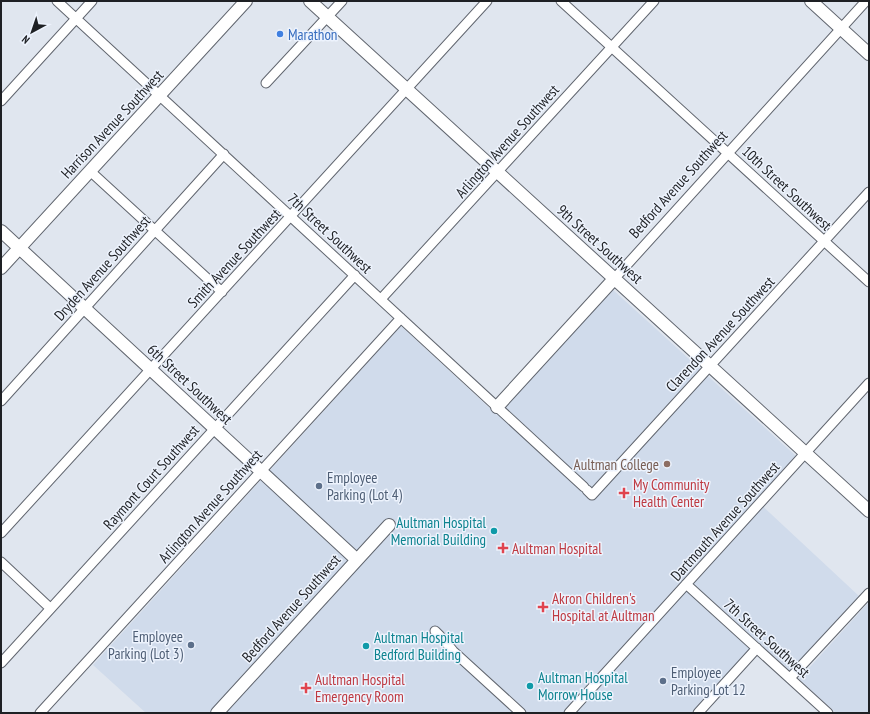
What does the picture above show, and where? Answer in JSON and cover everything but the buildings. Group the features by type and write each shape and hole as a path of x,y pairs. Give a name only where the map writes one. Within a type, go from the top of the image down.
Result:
{"street":[{"name":"7th Street Southwest","path":"57,1 588,491"},
{"path":"1,100 92,1"},
{"name":"Harrison Avenue Southwest","path":"1,268 246,1"},
{"name":"9th Street Southwest","path":"310,1 869,511"},
{"path":"266,83 342,1"},
{"name":"Smith Avenue Southwest","path":"1,533 487,1"},
{"name":"10th Street Southwest","path":"561,1 869,282"},
{"name":"Arlington Avenue Southwest","path":"381,299 654,1"},
{"path":"811,1 869,54"},
{"name":"Bedford Avenue Southwest","path":"497,407 866,1"},
{"name":"Dryden Avenue Southwest","path":"1,401 224,154"},
{"path":"90,171 222,292"},
{"name":"Clarendon Avenue Southwest","path":"588,491 710,366 869,192"},
{"name":"6th Street Southwest","path":"1,231 357,560"},
{"name":"Raymont Court Southwest","path":"1,663 355,275"},
{"name":"Arlington Avenue Southwest","path":"40,713 401,318"},
{"name":"Dartmouth Avenue Southwest","path":"569,713 869,383"},
{"name":"Bedford Avenue Southwest","path":"217,713 389,525"},
{"path":"1,562 50,608"},
{"name":"7th Street Southwest","path":"686,584 828,713"},
{"path":"790,678 869,593"},
{"path":"439,635 453,650 521,713"},
{"path":"698,713 757,648"}],"shaded area":[{"name":"Aultman Hospital","path":"612,289 796,456 756,500 859,596 790,671 757,641 691,713 146,713 93,665 401,326 497,415"},
{"path":"869,602 869,713 836,713 799,679"}],"place":[{"name":"Marathon","path":"280,34"},
{"name":"Aultman College","path":"667,464"},
{"name":"Employee Parking (Lot 4)","path":"319,486"},
{"name":"My Community Health Center","path":"624,493"},
{"name":"Aultman Hospital Memorial Building","path":"494,531"},
{"name":"Aultman Hospital","path":"503,548"},
{"name":"Akron Children's Hospital at Aultman","path":"543,607"},
{"name":"Employee Parking (Lot 3)","path":"191,645"},
{"name":"Aultman Hospital Bedford Building","path":"366,646"},
{"name":"Employee Parking Lot 12","path":"663,681"},
{"name":"Aultman Hospital Morrow House","path":"530,686"},
{"name":"Aultman Hospital Emergency Room","path":"306,688"}]}
